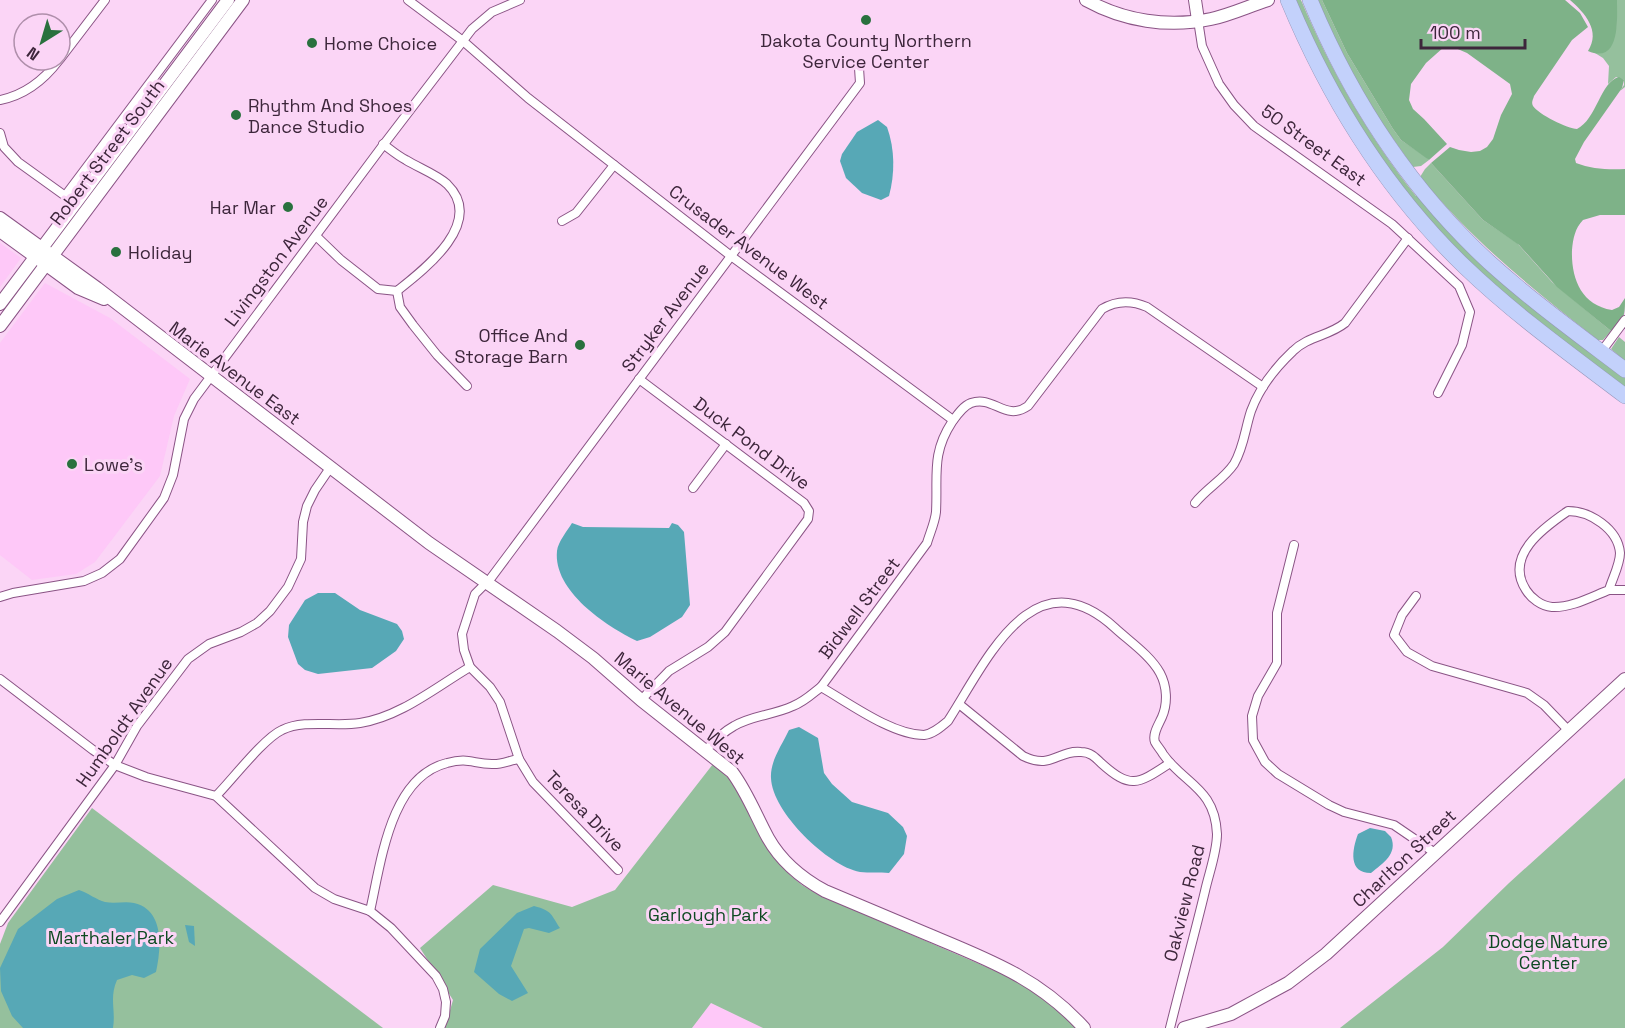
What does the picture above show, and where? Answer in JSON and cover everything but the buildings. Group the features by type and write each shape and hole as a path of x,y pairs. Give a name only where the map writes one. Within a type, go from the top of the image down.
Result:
{"highway":[{"path":"1288,0 1317,67 1340,108 1374,161 1412,211 1443,246 1489,289 1620,392"},
{"path":"1310,0 1334,55 1364,109 1389,148 1427,197 1491,264 1625,370"}],"street":[{"path":"72,44 105,0"},
{"path":"0,133 4,147 18,162 70,200 212,0"},
{"path":"228,0 230,18"},
{"name":"Robert Street South","path":"0,304 38,253 70,200 142,113 228,0"},
{"name":"Robert Street South","path":"0,326 243,0"},
{"name":"Crusader Avenue West","path":"408,0 463,41 528,98 731,256 953,420"},
{"name":"Livingston Avenue","path":"0,597 84,581 102,573 120,559 164,498 173,475 184,419 210,377 383,144 472,29 492,12 520,0"},
{"path":"1086,0 1126,17 1149,22 1174,23 1211,19 1268,0"},
{"name":"50 Street East","path":"1195,0 1202,46 1219,84 1234,105 1254,126 1392,224 1459,286 1470,312 1462,345 1438,393"},
{"name":"Stryker Avenue","path":"487,583 860,83 859,68"},
{"path":"0,100 12,98 32,88 49,72"},
{"path":"142,113 146,130"},
{"path":"316,236 341,260 378,289 397,291 420,273 446,247 459,220 457,197 446,183 383,144"},
{"path":"562,221 576,213 614,165"},
{"name":"Marie Avenue East","path":"0,218 38,253"},
{"name":"Marie Avenue East","path":"0,231 49,261 78,288 118,306 330,468"},
{"path":"1195,502 1221,479 1233,464 1242,447 1254,403 1263,387 1299,345 1335,330 1345,323 1408,238"},
{"path":"397,291 400,307 406,316 437,355 467,386"},
{"path":"953,420 966,406 977,402 989,402 1011,412 1024,408 1032,402 1102,309 1128,297 1263,387"},
{"path":"1601,352 1625,320"},
{"name":"Duck Pond Drive","path":"639,379 804,503 809,511 808,519 725,632 708,647 669,671 640,700"},
{"name":"Bidwell Street","path":"705,751 718,737 734,726 749,719 793,706 808,698 821,687 927,543 936,515 937,455 942,438 953,420"},
{"path":"693,488 726,444"},
{"name":"Marie Avenue West","path":"330,468 429,543 593,658 640,700 734,776 776,850 786,863 804,878 825,891 1008,969 1045,991 1084,1028"},
{"name":"Humboldt Avenue","path":"0,922 115,765 137,726 188,659 209,644 241,632 257,623 270,611 288,587 301,559 303,522 307,506 330,468"},
{"path":"1609,590 1620,555 1618,543 1611,532 1588,514 1568,511 1528,544 1522,554 1519,566 1520,580 1527,593 1537,602 1549,607 1563,607 1609,590 1625,590"},
{"path":"1294,545 1277,613 1277,663 1258,696 1252,716 1253,740 1265,762 1278,774 1344,812 1394,825 1435,853"},
{"name":"Teresa Drive","path":"487,583 475,594 462,634 464,650 470,666 490,687 500,702 519,759 532,782 618,870"},
{"path":"1416,596 1402,615 1394,635 1407,652 1432,666 1527,693 1544,705 1569,731"},
{"name":"Oakview Road","path":"821,687 897,731 926,735 939,729 948,721 1000,639 1018,620 1033,609 1064,602 1079,604 1103,617 1151,661 1160,672 1165,687 1166,702 1155,741 1170,764 1194,783 1205,796 1214,814 1217,835 1170,1028"},
{"path":"216,796 270,739 281,731 297,726 358,723 380,718 396,712 470,666"},
{"path":"0,679 115,765 146,777 216,796 315,888 334,899 370,911 391,928 436,976 443,989 446,1002 445,1016 440,1028"},
{"name":"Charlton Street","path":"1185,1028 1231,1014 1288,983 1326,954 1625,679"},
{"path":"959,704 1023,756 1034,761 1049,761 1071,752 1084,752 1094,756 1117,777 1133,782 1146,779 1170,764"},
{"path":"370,911 389,831 404,796 416,781 429,770 444,763 465,759 493,764 519,759"}],"shaded area":[{"path":"0,243 21,258 0,287"},
{"path":"45,283 110,318 190,379 174,416 160,476 95,562 76,574 32,580 0,555 0,343"},
{"path":"711,1003 763,1028 692,1028"}],"green space":[{"path":"1295,0 1301,0 1325,52 1366,126 1416,196 1418,194 1625,377 1625,388 1492,285 1415,207 1344,106"},
{"path":"1317,0 1322,0 1347,53 1393,129 1401,140 1429,160 1421,166 1413,167 1379,119 1347,65"},
{"path":"1322,0 1565,0 1580,13 1588,27 1572,40 1534,96 1532,103 1547,117 1567,127 1577,129 1589,117 1607,86 1619,77 1624,80 1622,88 1584,142 1575,159 1576,163 1588,167 1625,169 1625,215 1600,215 1583,220 1575,234 1572,250 1573,270 1585,296 1601,307 1612,310 1619,307 1625,298 1623,317 1616,327 1611,331 1557,287 1519,245 1483,220 1431,163 1450,147 1471,152 1487,147 1493,139 1501,115 1512,94 1510,84 1467,53 1453,47 1444,47 1426,63 1411,84 1409,100 1413,109 1447,144 1429,160 1401,140 1393,129 1347,53"},
{"path":"1570,0 1617,0 1615,38 1612,46 1606,51 1599,54 1588,51 1593,36 1590,23"},
{"path":"1617,0 1625,0 1625,87 1620,91 1624,80 1616,77 1608,84 1609,66 1595,53 1604,52 1616,29"},
{"path":"1431,163 1483,220 1517,243 1552,282 1611,331 1603,340 1598,340 1527,283 1462,223 1420,177"},
{"path":"1619,337 1625,342 1625,361 1611,349"},
{"name":"Garlough Park","path":"713,764 733,782 771,853 802,885 819,895 1012,978 1058,1006 1076,1028 763,1028 711,1003 692,1028 445,1028 453,1000 420,948 493,885 572,907 615,890"},
{"name":"Dodge Nature Center","path":"1625,778 1625,1028 1340,1028 1443,947 1509,883"},
{"name":"Marthaler Park","path":"92,808 383,1028 0,1028 0,944 8,923"}],"water":[{"path":"878,120 887,127 892,144 893,162 889,196 881,200 862,193 846,178 840,161 842,154 857,132"},
{"path":"572,523 583,527 669,528 672,523 678,525 684,532 690,605 682,617 650,637 637,641 611,626 584,605 563,580 558,566 557,551"},
{"path":"318,593 335,593 360,610 397,624 404,639 396,651 372,668 318,674 305,670 298,664 288,637 289,625 305,600"},
{"path":"799,727 818,738 824,773 832,784 852,802 888,813 903,827 907,836 904,854 889,873 860,872 833,860 804,836 781,806 774,792 771,778 772,765 789,730"},
{"path":"1370,828 1385,831 1393,843 1388,858 1371,873 1358,869 1353,853 1358,834"},
{"path":"79,890 105,902 134,903 144,907 151,914 156,922 159,942 156,972 144,978 132,975 117,980 113,993 113,1028 23,1028 12,1016 1,991 0,968 18,929 57,899"},
{"path":"534,906 548,912 560,928 549,933 524,929 511,966 528,993 512,1001 499,994 474,972 480,949 517,913"},
{"path":"185,925 194,926 195,946 189,942"}],"place":[{"name":"Dakota County Northern Service Center","path":"866,20"},
{"name":"Home Choice","path":"312,43"},
{"name":"Rhythm And Shoes Dance Studio","path":"236,115"},
{"name":"Har Mar","path":"288,207"},
{"name":"Holiday","path":"116,252"},
{"name":"Office And Storage Barn","path":"580,345"},
{"name":"Lowe's","path":"72,464"}]}
